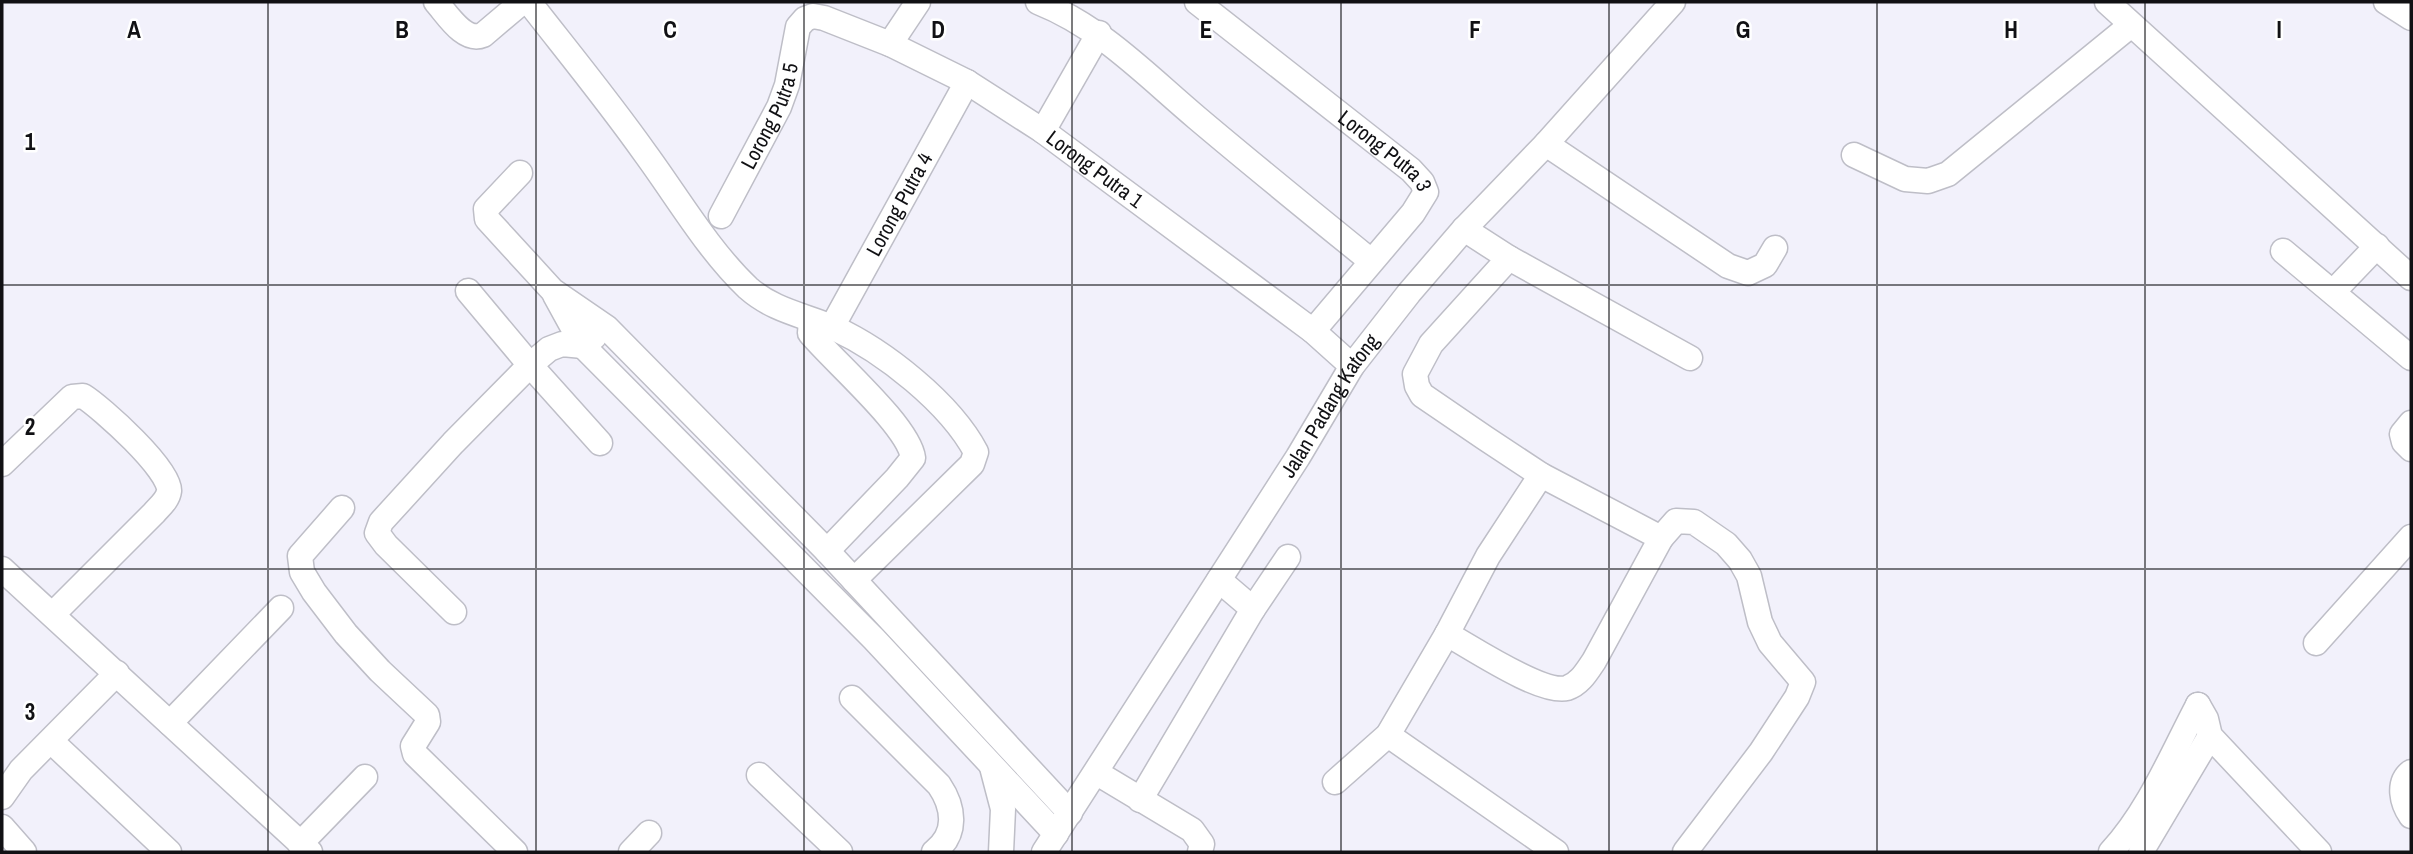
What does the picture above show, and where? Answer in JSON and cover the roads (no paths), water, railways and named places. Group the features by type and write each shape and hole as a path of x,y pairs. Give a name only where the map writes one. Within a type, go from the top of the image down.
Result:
{"street":[{"path":"436,2 462,31 477,38 522,2"},
{"path":"529,2 633,136 724,262 750,289 779,308 821,324 886,359 935,400 971,443 976,452 972,464 854,580"},
{"path":"890,44 918,2"},
{"path":"1038,2 1063,12 1099,33 1272,181 1371,261"},
{"name":"Lorong Putra 3","path":"1197,2 1411,170 1422,182 1426,192 1422,202 1313,331"},
{"name":"Jalan Padang Katong","path":"1050,843 1097,773 1352,366 1464,229 1546,144 1673,2"},
{"path":"2106,2 2411,278"},
{"path":"2386,2 2411,18"},
{"name":"Lorong Putra 1","path":"813,16 890,44 967,82 1043,131 1313,331 1352,366"},
{"name":"Lorong Putra 5","path":"721,216 779,107 787,85 798,27 805,19 813,16"},
{"path":"1854,155 1905,179 1928,181 1948,174 2131,25"},
{"path":"1043,131 1099,33"},
{"name":"Lorong Putra 4","path":"821,324 967,82"},
{"path":"1546,144 1728,266 1748,273 1765,265 1775,248"},
{"path":"520,173 486,209 485,214 553,291 583,346 874,639 991,763 1050,843"},
{"path":"1464,229 1509,258 1690,358"},
{"path":"2333,292 2377,246"},
{"path":"2283,251 2411,358"},
{"path":"1509,258 1466,302 1431,344 1415,374 1417,386 1422,394 1541,475 1661,538"},
{"path":"468,291 600,443"},
{"path":"553,291 607,328 893,620 1070,813"},
{"path":"821,324 810,333 847,370 907,440 913,458 827,551"},
{"path":"454,612 386,545 377,533 381,522 453,443 530,365 549,349 562,344 583,346 607,328"},
{"path":"2,464 72,397 83,396 157,465 168,484 166,498 154,513 53,614"},
{"path":"2411,423 2402,435 2404,442 2411,449"},
{"path":"1335,782 1388,735 1447,634 1488,556 1541,475"},
{"path":"342,508 300,556 302,572 346,634 380,671 427,715 428,722 413,746 415,754 515,852"},
{"path":"1447,634 1541,685 1566,688 1581,679 1594,661 1661,538 1676,521 1694,522 1726,544 1749,576 1760,622 1770,643 1803,682 1797,697 1761,752 1685,852"},
{"path":"2316,643 2411,537"},
{"path":"1140,800 1253,609 1288,557"},
{"path":"2,569 305,848 365,776"},
{"path":"1219,580 1253,609"},
{"path":"170,723 281,608"},
{"path":"874,639 893,620"},
{"path":"2,797 21,770 117,673"},
{"path":"852,698 939,785 947,797 952,812 951,824 942,846 934,852"},
{"path":"2111,852 2153,790 2198,705 2206,719 2210,736 2319,852"},
{"path":"1388,735 1556,852"},
{"path":"2141,852 2210,736"},
{"path":"51,741 169,852"},
{"path":"991,763 1003,809 1001,852"},
{"path":"2411,772 2406,776 2402,791 2406,809 2411,816"},
{"path":"1097,773 1192,830 1202,844 1200,852"},
{"path":"759,775 840,852"},
{"path":"2,827 24,852"},
{"path":"631,852 649,833"}]}
